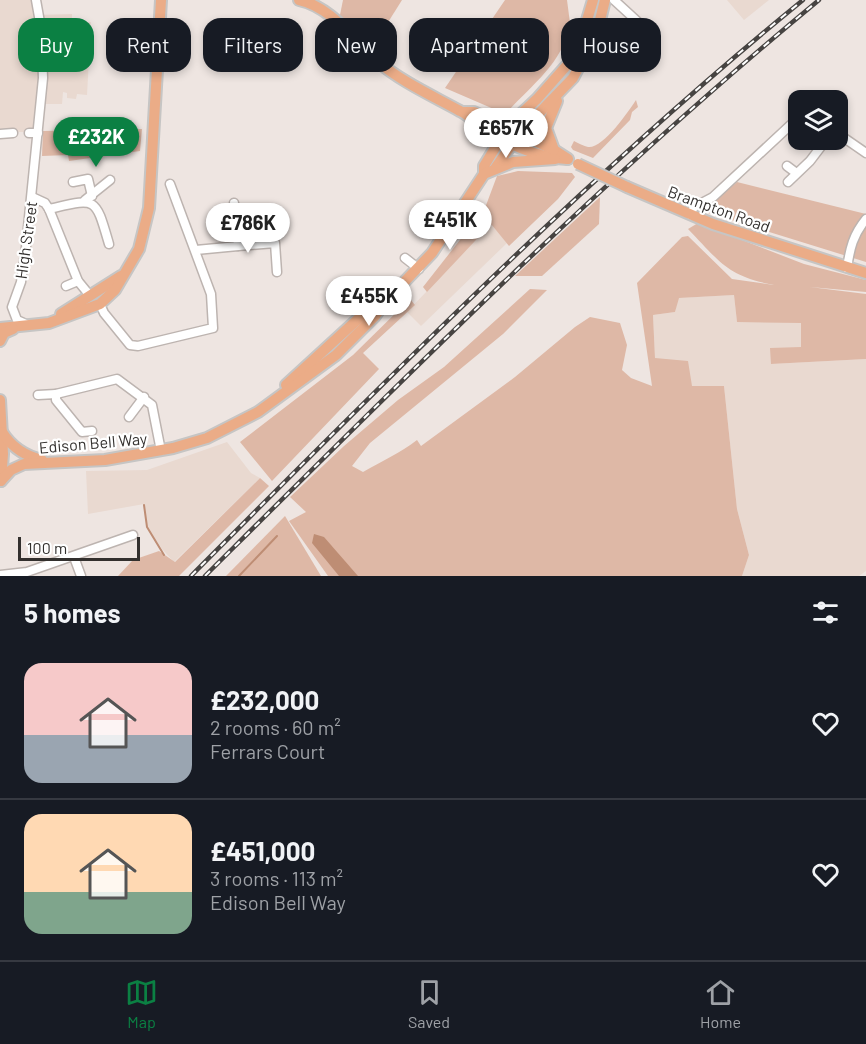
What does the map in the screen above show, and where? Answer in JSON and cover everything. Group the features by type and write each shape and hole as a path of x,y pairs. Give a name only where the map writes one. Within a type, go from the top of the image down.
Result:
{"main road":[{"path":"0,328 32,326 68,318 100,304 116,290 139,249 149,208 162,14 161,0"},
{"path":"162,14 167,0"},
{"name":"Brampton Road","path":"298,0 313,4 337,20 387,69 463,112 474,112 515,139 567,159 690,215 866,273"},
{"name":"Edison Bell Way","path":"484,174 484,166 504,133 568,64 581,40 593,0"},
{"path":"495,167 515,139 559,94 582,64 597,32 605,0"},
{"path":"495,167 555,154 546,128 559,94"},
{"name":"Edison Bell Way","path":"0,484 19,465 105,460 162,451 207,438 258,412 346,345 375,316 385,302 419,269 484,174 495,167"},
{"path":"32,326 80,304 124,274"},
{"name":"Edison Bell Way","path":"258,412 270,396 369,309 385,302"},
{"path":"0,340 4,333 19,327"},
{"path":"0,400 2,432 0,484"},
{"path":"2,432 9,443 25,455 50,462"}],"street":[{"name":"High Street","path":"32,326 17,320 12,307 21,282 32,197 34,133 43,78 36,0"},
{"path":"617,2 634,18"},
{"path":"690,215 694,207 713,197 788,127"},
{"path":"0,134 13,133"},
{"path":"848,141 866,153"},
{"path":"788,182 795,172 810,161 818,150"},
{"path":"787,166 795,172"},
{"path":"74,182 88,179 89,198 99,210 109,244"},
{"path":"49,209 89,198 110,180"},
{"path":"100,304 103,312 130,345 138,346 213,328 211,294 170,184"},
{"path":"32,197 45,202 78,281 87,292"},
{"path":"234,203 238,246"},
{"path":"847,268 849,248 857,230 866,219"},
{"path":"196,250 275,243 277,272"},
{"path":"405,258 419,269"},
{"path":"66,286 78,281"},
{"path":"341,334 346,345"},
{"path":"38,395 56,394 117,379 152,405 162,451"},
{"path":"56,394 56,400 82,432 92,431"},
{"path":"129,417 144,397"},
{"path":"0,575 27,572 133,535"},
{"path":"74,557 81,576"}],"shaded area":[{"path":"0,0 35,0 38,15 72,14 72,18 18,18 18,72 88,72 87,95 77,94 76,99 67,98 67,93 63,92 62,104 43,104 36,132 0,132"},
{"path":"343,0 402,0 391,18 339,18"},
{"path":"505,0 567,0 569,18 561,18 561,49 549,68 549,18 493,18"},
{"path":"727,0 769,0 744,20"},
{"path":"456,72 545,72 510,109 503,113 445,88"},
{"path":"636,100 638,107 632,112 630,120 593,158 573,150 571,147 574,141 588,147 601,142 615,129"},
{"path":"142,129 140,151 69,161 68,155 42,156 43,131"},
{"path":"518,171 572,173 575,177 558,199 509,246 491,224 427,292 423,287 485,208 497,176"},
{"path":"737,182 866,214 866,262 702,211"},
{"path":"600,197 599,224 542,276 515,276"},
{"path":"698,223 804,264 866,280 866,292 810,287 866,294 866,359 771,364 770,348 801,347 801,323 737,322 734,295 679,298 675,312 653,315 655,358 688,361 692,386 724,386 737,509 749,555 742,576 328,576 289,521 306,512 290,497 344,446 398,400 444,367 530,289 547,290 503,334 370,443 352,466 363,472 417,440 421,446 515,377 590,317 620,323 627,345 622,370 631,378 652,386 637,283 682,237 688,236 732,279 774,285 745,277 725,266 688,229"},
{"path":"491,224 507,243 421,326 407,312"},
{"path":"734,295 737,322 801,322 801,348 771,364 866,359 866,571 859,576 742,576 749,555 737,509 724,386 692,386 655,358 653,315 675,312 678,298"},
{"path":"410,299 415,305 363,353 379,369 272,481 240,442 353,355"},
{"path":"227,442 251,473 260,478 174,562 147,527 144,504 88,514 86,471 147,470"},
{"path":"260,478 269,486 179,576 118,576 133,560 159,551 175,562"},
{"path":"285,516 321,576 226,576"},
{"path":"314,534 324,537 358,576 339,576 312,543"}],"waterway":[{"path":"144,505 147,527 164,555"},
{"path":"239,576 277,536"}],"railway":[{"path":"191,576 414,353 566,208 723,67 803,0"},
{"path":"205,576 505,281 738,68 819,0"}]}
